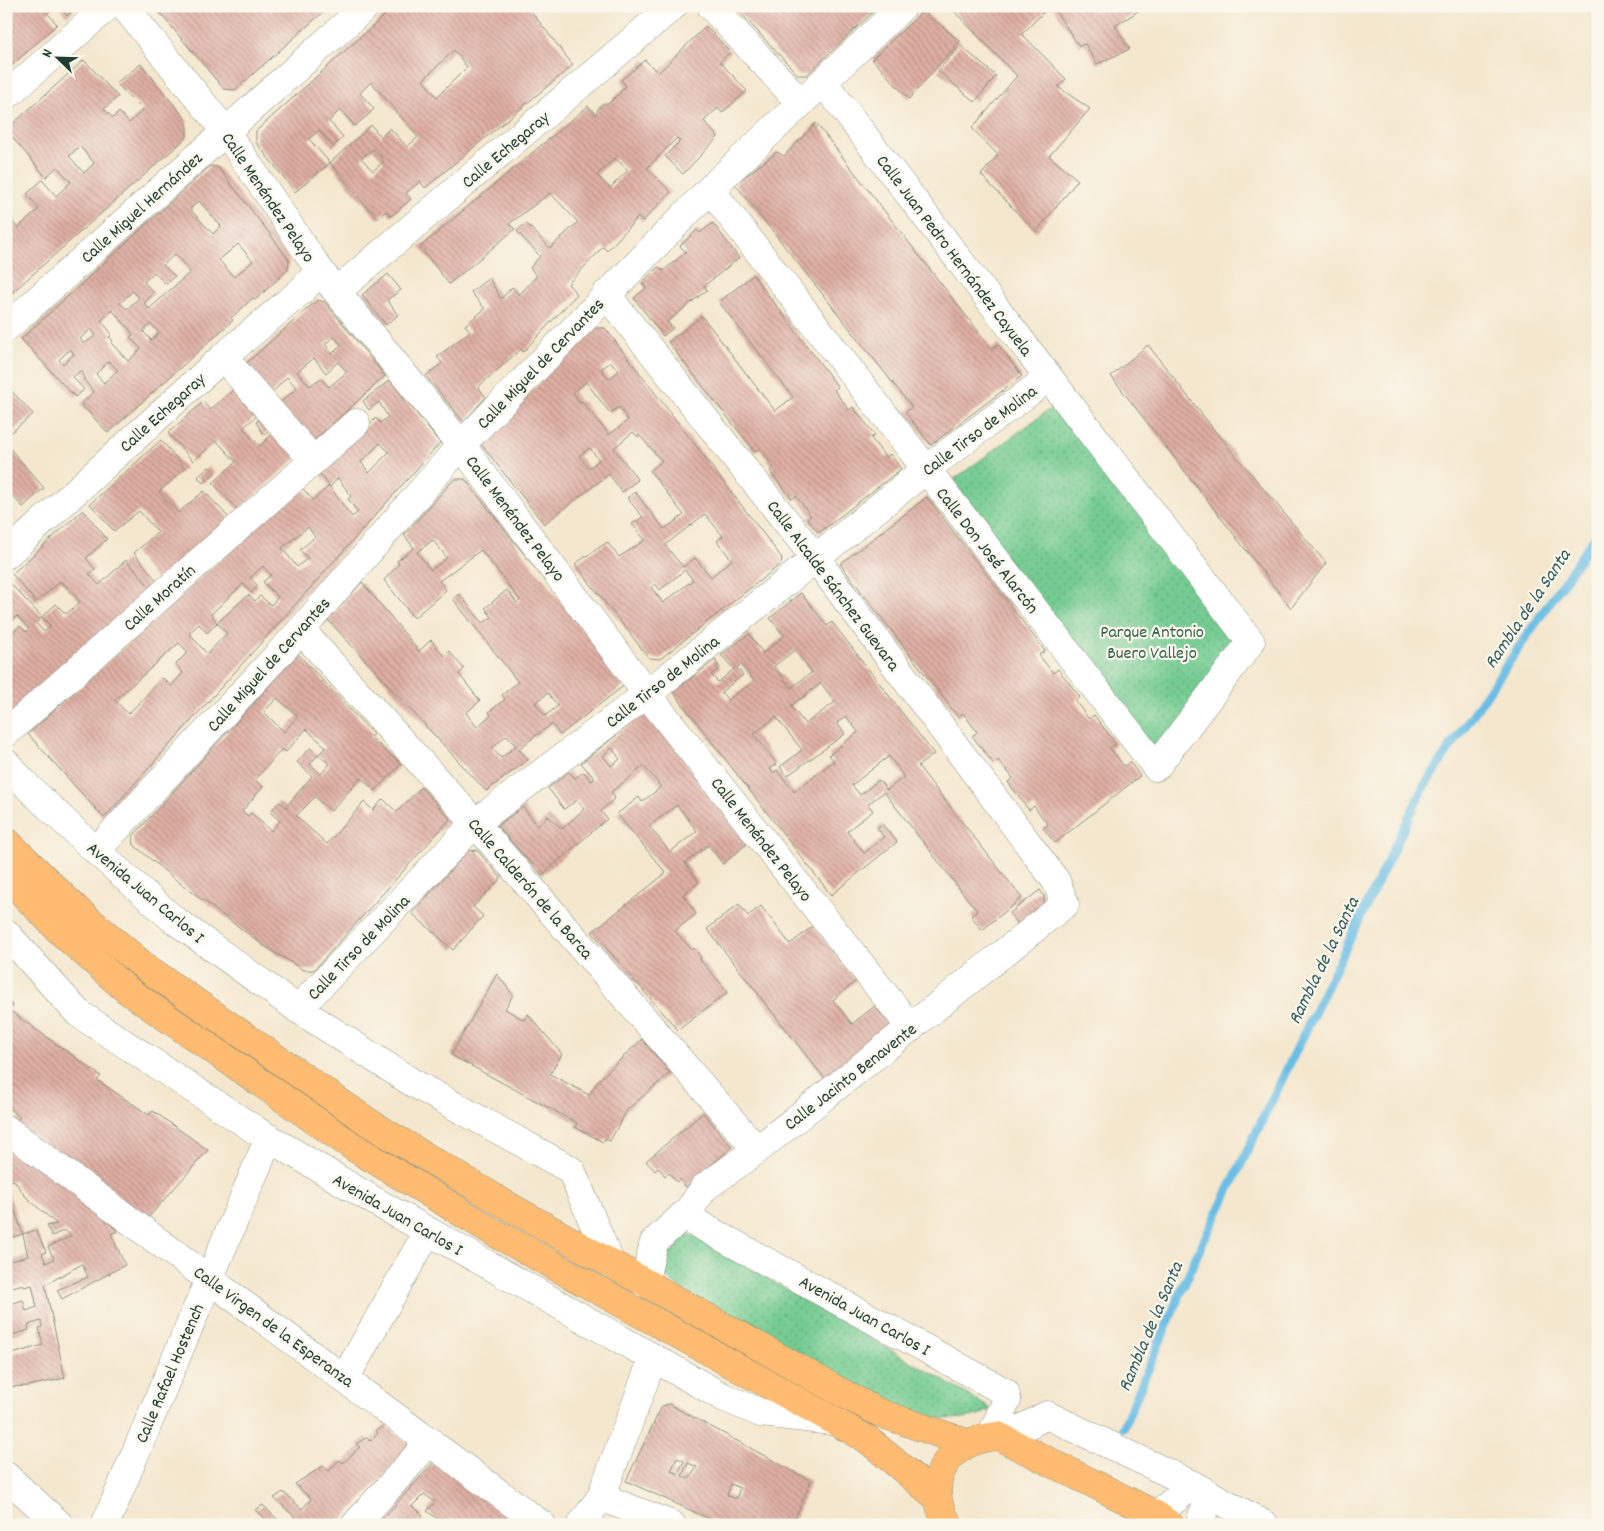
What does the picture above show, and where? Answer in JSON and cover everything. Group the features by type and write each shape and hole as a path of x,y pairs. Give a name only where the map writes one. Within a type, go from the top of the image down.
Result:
{"main road":[{"path":"6,841 79,912 144,967 371,1124 510,1207 880,1413 987,1439 1163,1520"},
{"path":"6,876 61,932 127,990 355,1148 495,1233 867,1440 938,1498"},
{"path":"949,1525 942,1514 938,1498 938,1482 944,1466 953,1453 987,1439"}],"street":[{"path":"6,96 108,6"},
{"name":"Calle Menéndez Pelayo","path":"124,6 226,132 328,281 461,445 648,694 911,1028"},
{"name":"Calle Miguel Hernández","path":"6,328 366,6"},
{"name":"Calle Echegaray","path":"6,555 223,357 301,291 328,281 673,6"},
{"path":"711,6 800,102"},
{"name":"Calle Miguel de Cervantes","path":"96,851 301,630 461,445 710,189 800,102 824,83 903,6"},
{"name":"Calle Juan Pedro Hernández Cayuela","path":"824,83 1048,378 1241,626 1250,642 1156,767"},
{"name":"Calle Don José Alarcón","path":"710,189 1156,767"},
{"name":"Calle Alcalde Sánchez Guevara","path":"606,294 816,559 1056,881"},
{"path":"223,357 313,460"},
{"name":"Calle Tirso de Molina","path":"298,1009 475,823 648,694 926,470 1048,378"},
{"name":"Calle Moratín","path":"6,733 356,423"},
{"name":"Calle Calderón de la Barca","path":"301,630 475,823 757,1150"},
{"name":"Avenida Juan Carlos I","path":"6,763 29,788 96,851 173,919 298,1009 413,1084 571,1170 611,1264"},
{"name":"Calle Jacinto Benavente","path":"644,1282 654,1242 689,1210 704,1188 757,1150 1065,904 1056,881"},
{"name":"Avenida Juan Carlos I","path":"9,940 78,1014 269,1138 428,1231 723,1397 761,1413 832,1421"},
{"name":"Calle Virgen de la Esperanza","path":"6,1129 542,1525"},
{"name":"Calle Rafael Hostench","path":"105,1525 208,1278 269,1138"},
{"name":"Avenida Juan Carlos I","path":"689,1210 696,1223 1005,1392 1007,1400 987,1439"},
{"path":"345,1378 428,1231"},
{"path":"581,1525 601,1497 653,1358"},
{"path":"987,1439 1047,1415 1201,1490 1265,1525"},
{"path":"355,1525 430,1441"},
{"path":"6,1476 60,1525"},
{"path":"1163,1520 1201,1490"},
{"path":"1200,1525 1201,1490"},
{"path":"601,1497 672,1525"}],"green space":[{"name":"Parque Antonio Buero Vallejo","path":"1054,406 1243,645 1156,758 945,486"},
{"path":"680,1228 991,1409 977,1415 952,1419 921,1415 865,1390 782,1343 697,1300 673,1283 667,1276 665,1269 664,1256 666,1250"}],"building":[{"path":"6,6 56,6 47,13 57,24 6,71"},
{"path":"59,6 78,6 67,16"},
{"path":"154,6 191,6 196,12 203,6 330,6 235,90 224,89"},
{"path":"395,6 527,6 573,65 425,188 420,181 406,193 411,199 391,216 386,211 377,219 330,163 295,192 256,142 256,131","holes":["454,50 467,67 437,97 423,80","371,82 418,137 407,147 390,128 381,137 371,125 330,163 309,139 319,130 333,147 343,137 329,121 340,110 355,126 368,115 374,109 360,93","373,149 384,161 373,171 361,158"]},
{"path":"734,6 879,6 807,75 798,75"},
{"path":"949,6 1050,6 1022,34 1066,79 1058,87 1090,109 1049,156 1078,180 1036,232 981,175 998,155 972,128 1017,76"},
{"path":"1052,6 1146,6 1115,26 1130,49 1097,64 1085,44 1079,46"},
{"path":"923,11 960,41 909,99 872,59"},
{"path":"706,26 730,52 720,62 747,91 722,113 718,108 704,121 718,137 683,174 665,156 680,141 677,138 647,168 671,192 642,222 638,217 607,251 603,247 568,284 577,294 523,352 521,349 478,387 486,397 464,422 426,376 442,363 437,357 470,331 465,325 485,309 471,292 489,278 501,299 512,287 519,295 537,276 530,268 540,256 517,231 526,223 550,248 578,222 550,193 509,224 515,229 449,284 420,247 588,106 596,115 602,104 608,104 626,86 621,80 645,60 658,73","holes":["615,158 628,170 610,188 597,175"]},
{"path":"960,45 996,76 975,102 938,71"},
{"path":"84,60 118,97 104,109 113,118 119,112 129,123 143,110 116,83 141,64 187,121 187,137 6,298 6,214 18,228 39,209 27,194 42,180 56,196 71,182 57,167 46,177 6,130","holes":["80,146 94,163 84,173 69,156"]},
{"path":"816,123 992,349 998,344 1022,376 931,445 905,412 912,407 735,184 777,152 784,156"},
{"path":"210,166 218,167 289,260 288,270 255,300 253,298 231,318 233,320 108,433 81,404 94,392 83,379 85,378 81,370 73,377 84,390 75,397 21,339","holes":["199,201 221,226 213,234 190,209","238,244 253,261 234,277 219,260","175,254 190,272 149,309 144,303 154,293 144,282 154,272 166,284 175,276 163,265","133,291 139,298 127,309 120,303","112,310 128,328 133,335 130,337 141,349 128,361 111,343 113,341 109,337 112,334 101,321","151,324 159,333 151,340 143,331","91,329 96,335 84,344 80,339","70,349 74,354 63,364 59,360","109,361 118,370 104,383 96,374"]},
{"path":"713,223 739,258 704,286 707,290 667,322 673,328 663,336 634,298 646,288 642,283 658,267 663,271 686,252 680,246 697,230 700,233"},
{"path":"388,274 401,290 387,300 398,315 386,325 362,295"},
{"path":"753,275 838,387 834,390 849,410 853,407 875,435 871,438 886,458 890,454 901,469 819,533 807,519 811,516 796,496 792,499 770,471 774,468 759,448 755,452 668,342 702,316 775,411 793,397 719,302"},
{"path":"317,300 325,302 385,376 310,444 275,407 297,388 287,377 267,398 240,369","holes":["334,337 341,345 332,354 325,344","314,358 326,373 338,362 347,372 329,387 321,378 310,386 297,372"]},
{"path":"592,328 605,328 782,558 781,564 660,659 649,658 575,564 607,542 619,557 645,540 632,524 643,517 627,498 635,492 664,529 684,515 650,471 662,461 639,435 638,437 633,432 614,448 638,480 622,492 609,474 544,524 481,444","holes":["611,362 619,371 609,379 601,369","586,382 610,413 619,407 628,420 609,435 573,392","590,448 599,460 589,468 579,456","705,514 723,536 717,541 732,560 711,577 695,558 683,567 665,545","685,570 693,580 663,603 651,587 655,584 660,590"]},
{"path":"1148,345 1215,431 1326,563 1291,608 1111,376"},
{"path":"390,380 440,443 104,818 28,734 301,487 313,500 329,486 352,517 358,512 348,499 351,496 338,478 330,487 318,471 376,418 380,423 388,417 379,402 369,410 363,401","holes":["380,443 389,452 369,473 361,462","308,527 315,537 300,550 308,558 297,567 282,548","263,566 271,575 263,582 278,597 271,605 260,596 255,601 248,595 217,623 211,614 243,584 251,593 258,586 250,578","217,623 227,633 207,654 189,633 199,624 207,633","179,643 188,652 176,664 183,673 171,686 163,678 128,714 115,700"]},
{"path":"6,385 33,414 6,437"},
{"path":"238,386 261,412 243,428 260,446 276,430 298,456 238,510 213,483 236,462 217,441 193,461 168,433 203,402 210,410"},
{"path":"264,416 273,426 264,435 256,422"},
{"path":"161,440 185,468 159,492 178,513 204,491 229,518 158,582 134,553 158,532 139,511 114,531 90,504"},
{"path":"6,444 44,488 23,507 10,493 6,496"},
{"path":"209,467 215,473 203,483 198,477"},
{"path":"454,479 465,479 626,684 560,735 552,724 535,736 519,749 528,760 486,791 328,620 362,582 419,651 431,640 444,656 449,651 464,669 459,674 480,701 466,713 477,727 491,715 489,712 505,699 502,695 518,682 453,599 459,594 483,623 492,617 485,608 507,590 517,603 520,600 481,550 439,581 446,590 414,618 384,580 399,564 397,561 414,548 404,535","holes":["433,540 447,558 431,570 417,552","548,693 558,706 545,716 535,703","507,735 516,746 501,758 492,748"]},
{"path":"927,497 1045,651 1039,655 1053,673 1058,669 1080,697 1075,701 1089,719 1094,715 1116,744 1110,748 1124,766 1130,762 1140,776 1055,843 1043,828 1048,825 1034,806 1029,810 1008,782 1013,778 998,760 994,764 972,736 977,732 963,713 958,717 840,564"},
{"path":"6,508 13,515 6,522"},
{"path":"83,510 107,539 86,558 95,569 89,574 99,585 126,560 151,588 10,715 6,710 6,630 11,634 20,626 26,632 29,629 17,616 6,626 6,579 42,617 56,604 66,614 80,602 61,581 36,602 12,574","holes":["42,617 51,626 44,632 36,623"]},
{"path":"801,593 827,626 832,622 934,754 918,766 1022,898 982,930 971,916 977,911 884,792 868,804 873,811 847,831 864,853 884,837 877,828 882,824 897,842 831,895 673,692 715,660 720,668 711,675 718,682 734,669 721,655 749,634 763,653 784,636 770,618","holes":["795,650 812,672 791,688 774,666","741,664 754,681 728,700 721,692 743,675 737,668","821,683 835,702 805,724 791,706","846,716 858,732 829,755 834,761 794,792 777,770 773,773 770,769 777,764 754,734 776,717 802,750 780,767 787,776 845,734 837,723","889,756 904,777 887,790 879,780 860,795 852,785"]},
{"path":"298,654 373,734 370,737 401,764 375,791 361,778 331,811 315,797 296,816 327,844 364,802 373,810 383,799 397,812 421,787 450,819 314,970 303,970 263,945 172,877 134,845 133,836","holes":["277,698 298,716 284,732 264,712","306,729 326,747 318,755 310,748 297,762 312,776 286,807 279,802 270,812 280,821 271,831 251,813 248,816 242,811 263,787 255,780 282,749 286,752","318,755 330,764 321,774 310,764"]},
{"path":"647,711 748,843 723,864 708,845 685,863 699,882 683,895 696,914 675,931 692,950 694,948 701,958 700,960 728,992 678,1030 592,932 666,873 617,814 639,797 642,802 661,787 644,766 611,792 615,798 601,811 607,819 542,875 497,826 523,807 538,826 548,816 562,829 584,809 577,800 564,809 548,788 569,772 575,778 584,772 591,781 595,779 581,763","holes":["612,748 620,759 611,766 603,756","677,805 697,831 670,852 649,826"]},
{"path":"477,850 501,878 473,907 483,916 453,950 412,913 468,851"},
{"path":"1040,890 1044,896 1044,908 1020,926 1010,913"},
{"path":"739,904 748,916 761,906 790,944 813,926 856,981 833,1000 852,1024 875,1006 893,1028 825,1079 707,929"},
{"path":"497,974 513,995 505,1009 524,1020 528,1014 562,1054 550,1074 589,1095 598,1081 642,1039 670,1073 627,1110 610,1141 605,1139 603,1142 575,1127 577,1124 575,1122 451,1055"},
{"path":"6,1001 13,1005 9,1010 101,1076 97,1080 149,1115 153,1111 208,1150 148,1218 15,1122 20,1117 6,1106"},
{"path":"703,1113 732,1147 686,1187 680,1179 677,1182 669,1173 665,1176 659,1168 655,1171 646,1161"},
{"path":"6,1139 49,1171 118,1231 111,1234 125,1265 62,1299 57,1290 88,1277 82,1264 45,1285 65,1378 28,1386 6,1387 6,1337 6,1305 23,1300 26,1311 37,1307 32,1285 24,1287 23,1284 6,1289 6,1262 28,1256 23,1234 36,1230 46,1252 42,1254 46,1263 54,1259 48,1247 71,1236 65,1230 52,1236 47,1226 57,1224 26,1197 14,1180 6,1182","holes":["41,1321 42,1327 39,1328 43,1345 12,1354 6,1337 29,1330 28,1325"]},
{"path":"6,1186 23,1234 10,1238 6,1221"},
{"path":"669,1404 811,1481 792,1525 723,1525 626,1481 662,1406","holes":["677,1458 684,1461 678,1474 671,1471","688,1463 697,1467 689,1479 682,1476","731,1484 740,1488 736,1499 727,1495"]},
{"path":"385,1425 411,1445 337,1525 287,1525 295,1517 274,1498 283,1492 302,1509 311,1499 295,1484 323,1466 329,1471 339,1460 343,1463 360,1447 356,1444 367,1437 370,1441 378,1433 376,1431"},
{"path":"435,1461 522,1525 460,1525 452,1518 447,1525 434,1525 438,1519 427,1511 435,1502 424,1494 412,1506 423,1515 416,1525 377,1525"},
{"path":"263,1505 283,1525 271,1525 255,1510"}],"waterway":[{"name":"Rambla de la Santa","path":"1123,1428 1196,1257 1424,786 1598,532"}]}
